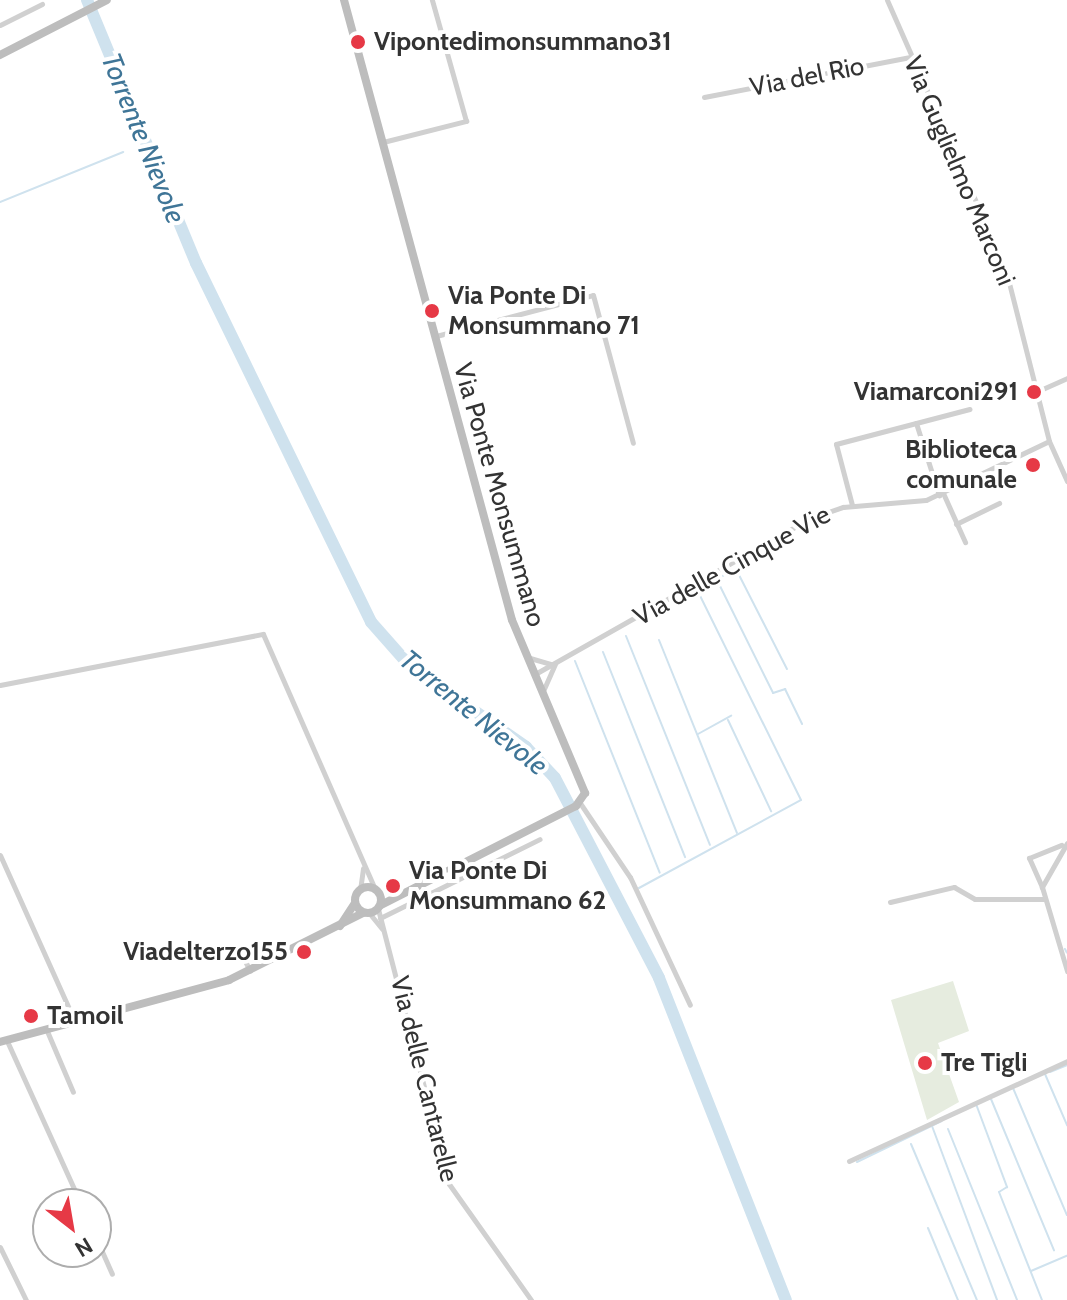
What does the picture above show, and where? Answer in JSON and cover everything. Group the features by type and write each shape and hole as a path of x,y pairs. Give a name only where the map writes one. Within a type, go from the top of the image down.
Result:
{"street":[{"name":"Via Ponte Monsummano","path":"344,0 433,337 526,655 582,780 578,804"},
{"path":"383,142 466,121 432,0"},
{"name":"Via Guglielmo Marconi","path":"887,0 1005,267 1049,441 1067,481"},
{"path":"0,55 106,1"},
{"path":"0,25 42,4"},
{"name":"Via del Rio","path":"704,97 910,57"},
{"path":"433,337 593,295 633,443"},
{"path":"1038,391 1067,378"},
{"path":"852,505 836,444 969,409"},
{"path":"916,423 941,494 965,542"},
{"name":"Via delle Cinque Vie","path":"534,674 793,527 852,505 941,494 1049,441"},
{"path":"956,524 999,503"},
{"path":"0,685 263,634 363,867 377,891 374,912"},
{"path":"526,655 556,664 542,692"},
{"path":"73,1188 4,1042 250,972 409,895 578,804 630,877 690,1005"},
{"path":"360,890 409,895 540,839"},
{"path":"1042,887 1067,844"},
{"path":"1067,844 1029,858 1042,887 1043,899 1067,971"},
{"path":"0,855 75,1023"},
{"path":"338,928 355,903 363,867"},
{"path":"890,902 954,887 975,899 1043,899"},
{"path":"355,903 374,912"},
{"name":"Via delle Cantarelle","path":"374,912 382,930"},
{"name":"Via delle Cantarelle","path":"374,912 382,930 453,1195 531,1300"},
{"path":"245,961 250,972"},
{"path":"47,1031 73,1092"},
{"path":"849,1161 1067,1061"},
{"path":"0,1247 26,1300"},
{"path":"109,1268 112,1274"}],"shaded area":[{"name":"Tre Tigli","path":"953,981 969,1031 938,1043 959,1102 927,1120 891,1000"}],"waterway":[{"name":"Torrente Nievole","path":"87,0 196,263 371,622 409,665 526,747 555,778 659,978 786,1300"},
{"path":"0,202 123,152"},
{"path":"639,888 801,800 697,590 755,558"},
{"path":"737,571 787,669"},
{"path":"718,582 773,693 785,689 802,724"},
{"path":"626,636 710,845"},
{"path":"659,640 737,833"},
{"path":"603,652 685,857"},
{"path":"575,661 660,873"},
{"path":"698,734 731,716"},
{"path":"728,720 771,811"},
{"path":"1065,949 1067,953"},
{"path":"1050,1072 1067,1065"},
{"path":"1045,1074 1067,1125"},
{"path":"1013,1088 1067,1215"},
{"path":"991,1099 1054,1250"},
{"path":"976,1104 1007,1187 999,1192 1042,1300"},
{"path":"857,1162 942,1121"},
{"path":"932,1126 997,1300"},
{"path":"948,1129 1017,1300"},
{"path":"911,1144 977,1300"},
{"path":"928,1228 958,1300"},
{"path":"1031,1271 1067,1256"}],"place":[{"name":"Vipontedimonsummano31","path":"358,42"},
{"name":"Via Ponte Di Monsummano 71","path":"432,311"},
{"name":"Viamarconi291","path":"1034,392"},
{"name":"Biblioteca comunale","path":"1033,465"},
{"name":"Via Ponte Di Monsummano 62","path":"393,886"},
{"name":"Viadelterzo155","path":"304,952"},
{"name":"Tamoil","path":"31,1016"},
{"name":"Tre Tigli","path":"925,1063"}]}
